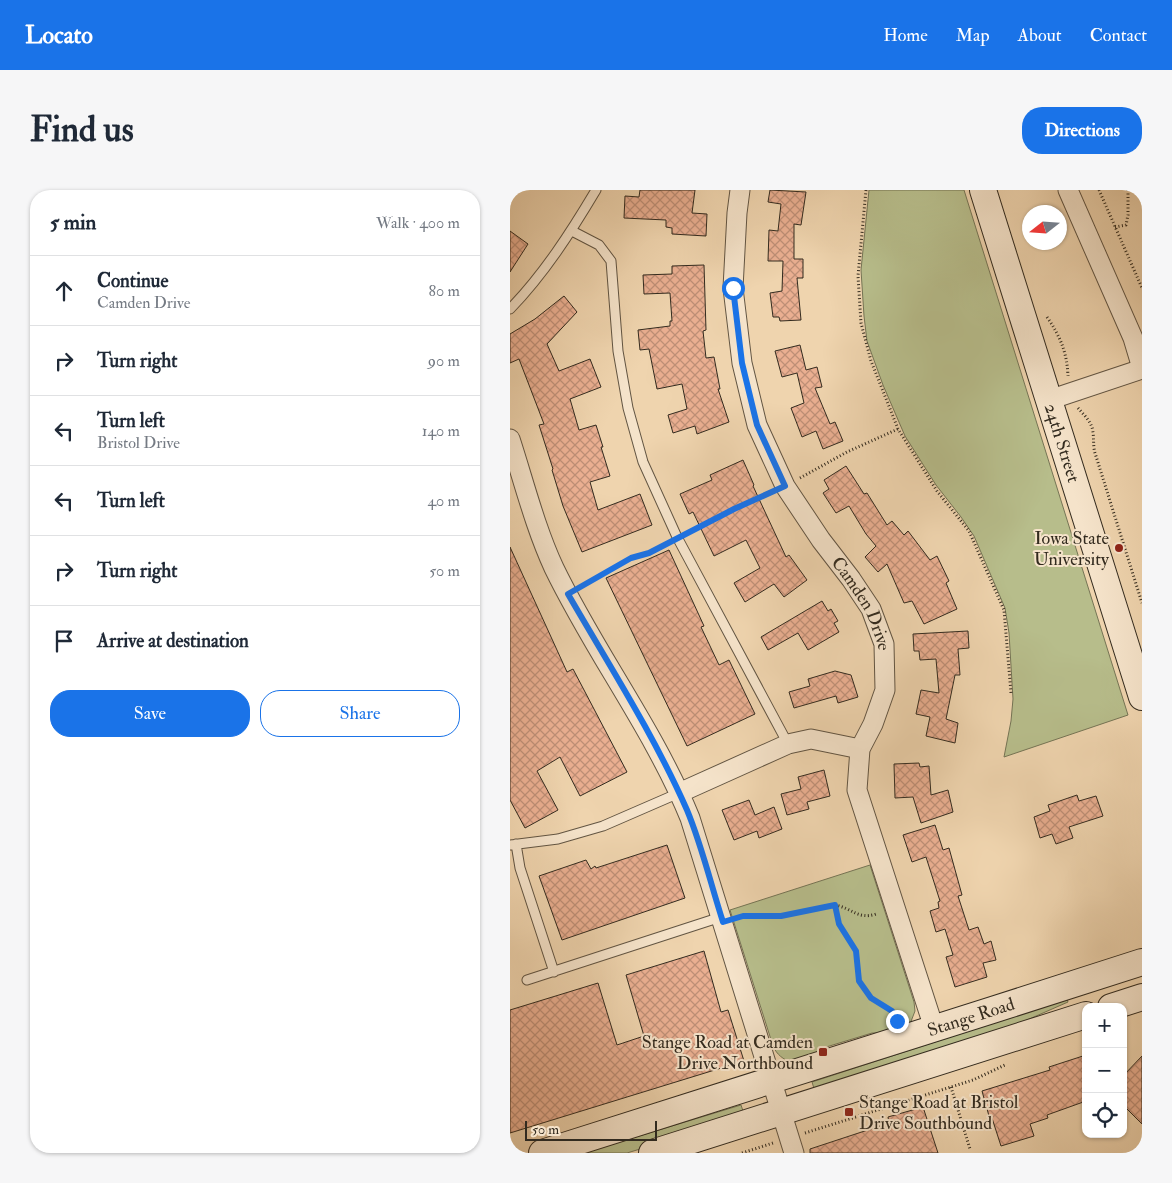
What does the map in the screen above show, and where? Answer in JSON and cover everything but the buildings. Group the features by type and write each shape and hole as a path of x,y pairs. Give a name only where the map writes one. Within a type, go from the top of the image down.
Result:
{"main road":[{"name":"24th Street","path":"983,190 1142,697"},
{"name":"Stange Road","path":"542,1153 772,1082 1142,962"},
{"path":"1123,1003 1142,997"},
{"name":"Stange Road","path":"652,1153 1082,1016"}],"street":[{"name":"Camden Drive","path":"740,190 733,288 742,363 757,425 785,486 820,540 851,579 871,609 884,644 885,690 873,724 860,749 857,790 934,1028"},
{"path":"1049,400 1142,368 1133,338 1068,190"},
{"path":"510,439 537,528 554,568 640,718 690,818 794,1153"},
{"path":"679,793 788,744 811,740 860,749"}],"lane":[{"path":"510,309 532,285 572,231 596,190"},
{"path":"572,231 600,245 611,261 618,351 628,408 643,462 677,537 788,744"},
{"path":"554,972 513,845 558,839 603,826 679,793"},
{"path":"527,980 722,920"}],"path":[{"path":"866,190 858,276 861,323 871,361 898,429 937,491 969,531 990,576 1004,610 1011,693"},
{"path":"1098,190 1142,288"},
{"path":"1115,227 1126,225 1128,190"},
{"path":"1046,317 1064,346 1068,364 1068,379"},
{"path":"1077,407 1090,423 1093,432 1095,453 1142,603"},
{"path":"568,594 631,558 649,553 677,537 785,486 847,452 898,429"},
{"path":"835,905 839,924 856,951 859,981 871,998 892,1011 897,1021"},
{"path":"722,920 743,916 781,916 835,905 843,906 866,917 876,914"},
{"path":"803,1133 972,1080 1011,1062"},
{"path":"951,1087 970,1149"},
{"path":"742,1153 776,1141"}],"green space":[{"path":"869,190 964,190 1128,715 1004,757 1013,699 1009,633 1005,608 974,536 936,485 905,436 867,341 861,270"},
{"path":"870,865 914,1002 915,1011 910,1024 888,1033 872,1033 823,1048 792,1063 776,1052 773,1046 730,910"},
{"path":"1067,999 1068,1002 977,1042 816,1095 812,1082"},
{"path":"741,1105 745,1117 627,1153 583,1153"}],"place":[{"name":"Iowa State University","path":"1119,548"},
{"name":"Stange Road at Camden Drive Northbound","path":"823,1052"},
{"name":"Stange Road at Bristol Drive Southbound","path":"849,1112"}],"route":[{"path":"733,288 742,363 757,425 785,486 677,537 649,553 631,558 568,594 640,718 679,793 690,818 723,922 743,916 781,916 835,905 839,924 858,957 859,981 871,998 892,1011 897,1021"}]}
